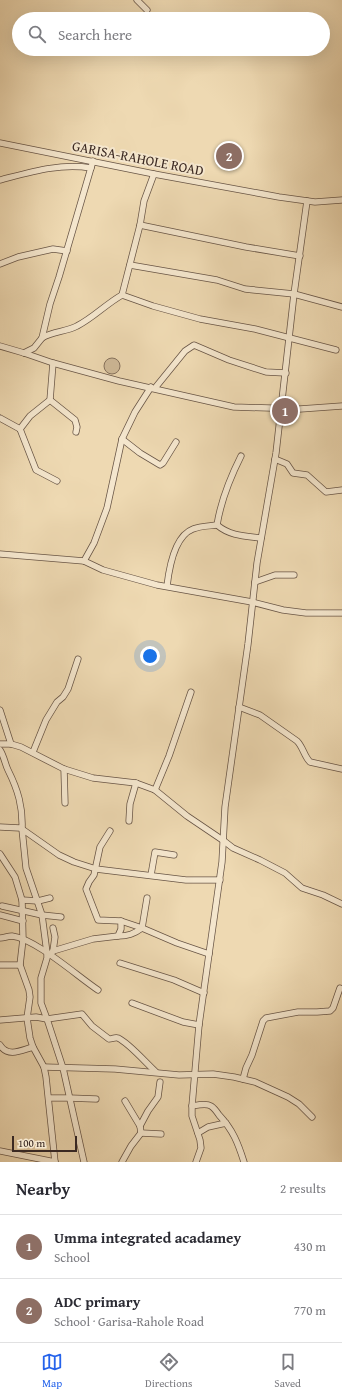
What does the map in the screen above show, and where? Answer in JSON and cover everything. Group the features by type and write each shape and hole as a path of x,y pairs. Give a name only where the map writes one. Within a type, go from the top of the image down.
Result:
{"street":[{"path":"137,0 147,10"},
{"name":"GARISA-RAHOLE ROAD","path":"0,143 154,174 307,201 315,202 342,200"},
{"path":"42,338 50,304 93,161"},
{"path":"0,180 54,167 75,166 91,168"},
{"path":"24,353 34,348 42,338 52,333 69,330 78,326 122,295 140,225 144,201 154,174"},
{"path":"196,1162 200,1148 198,1133 192,1116 192,1106 199,1025 220,880 224,841 225,807 261,538 275,459 294,294 307,201"},
{"path":"140,225 246,248 300,256"},
{"path":"0,264 18,257 53,249 67,251"},
{"path":"130,265 217,280 245,289 294,294 342,307"},
{"path":"122,295 153,306 200,319 255,329 336,350"},
{"path":"84,561 94,543 107,508 122,439 135,412 153,388 185,351 194,345 229,360 266,372 286,373"},
{"path":"0,346 53,363 234,407 300,409 342,406"},
{"path":"20,429 30,416 50,400 53,363"},
{"path":"50,400 75,420 77,427 76,432"},
{"path":"0,418 20,429 36,470 57,481"},
{"path":"122,439 140,453 160,465 163,463 176,442"},
{"path":"217,525 229,480 241,456"},
{"path":"275,459 287,464 293,473 307,475 326,492 342,490"},
{"path":"167,586 174,553 181,539 192,529 217,525 230,534 261,538"},
{"path":"0,554 84,561 103,570 167,586 252,602 283,610 342,613"},
{"path":"255,582 276,575 294,575"},
{"path":"33,752 46,720 57,702 63,697 68,689 78,659"},
{"path":"155,790 169,756 191,692"},
{"path":"239,708 260,715 297,741 301,745 310,762 342,770"},
{"path":"0,710 11,744"},
{"path":"0,744 11,744 33,752 64,769 93,778 136,783 155,790 233,848 285,873 302,888 342,904"},
{"path":"0,750 15,785 22,815 26,868 42,915 50,953"},
{"path":"64,769 65,803"},
{"path":"129,821 130,804 136,783"},
{"path":"0,827 20,828 59,855 74,862 96,869 186,880 220,880"},
{"path":"110,831 100,847 96,869 86,889 95,917 100,921 121,921 209,954"},
{"path":"151,876 155,852 174,855"},
{"path":"0,854 15,877 22,900 23,939 20,965 30,996 27,1018 33,1047 44,1067 46,1077 55,1162 0,1151"},
{"path":"22,900 38,901 50,898"},
{"path":"50,953 93,939 128,936 135,933 142,928 147,898"},
{"path":"2,906 42,915 61,917"},
{"path":"0,915 23,921"},
{"path":"118,936 121,929 121,921"},
{"path":"53,928 55,945 47,958 41,978 41,1003 48,1019 63,1068 84,1162"},
{"path":"0,938 11,936 23,939 50,953 98,990"},
{"path":"120,963 174,980 204,993"},
{"path":"0,965 20,965"},
{"path":"243,1079 263,1021 266,1018 298,1012 330,1010 333,1008 340,988"},
{"path":"132,1003 182,1022 199,1025"},
{"path":"0,1020 36,1017 48,1019 82,1014 92,1026 109,1039 117,1038 120,1040 156,1072"},
{"path":"0,1047 8,1052 12,1052 33,1047"},
{"path":"44,1067 156,1072 179,1075 214,1074 243,1079 254,1082 288,1097 299,1104 312,1117"},
{"path":"122,1162 131,1146 140,1136 148,1111 158,1097 160,1082"},
{"path":"49,1098 96,1099"},
{"path":"125,1101 141,1130 161,1134"},
{"path":"192,1106 210,1105 226,1123 235,1138 244,1162"},
{"path":"198,1133 208,1127 226,1123"}],"shaded area":[{"path":"112,358 118,360 120,366 118,372 112,374 106,372 104,366 106,360"}],"place":[{"name":"ADC primary","path":"229,156"},
{"name":"Umma integrated acadamey","path":"285,411"}]}
